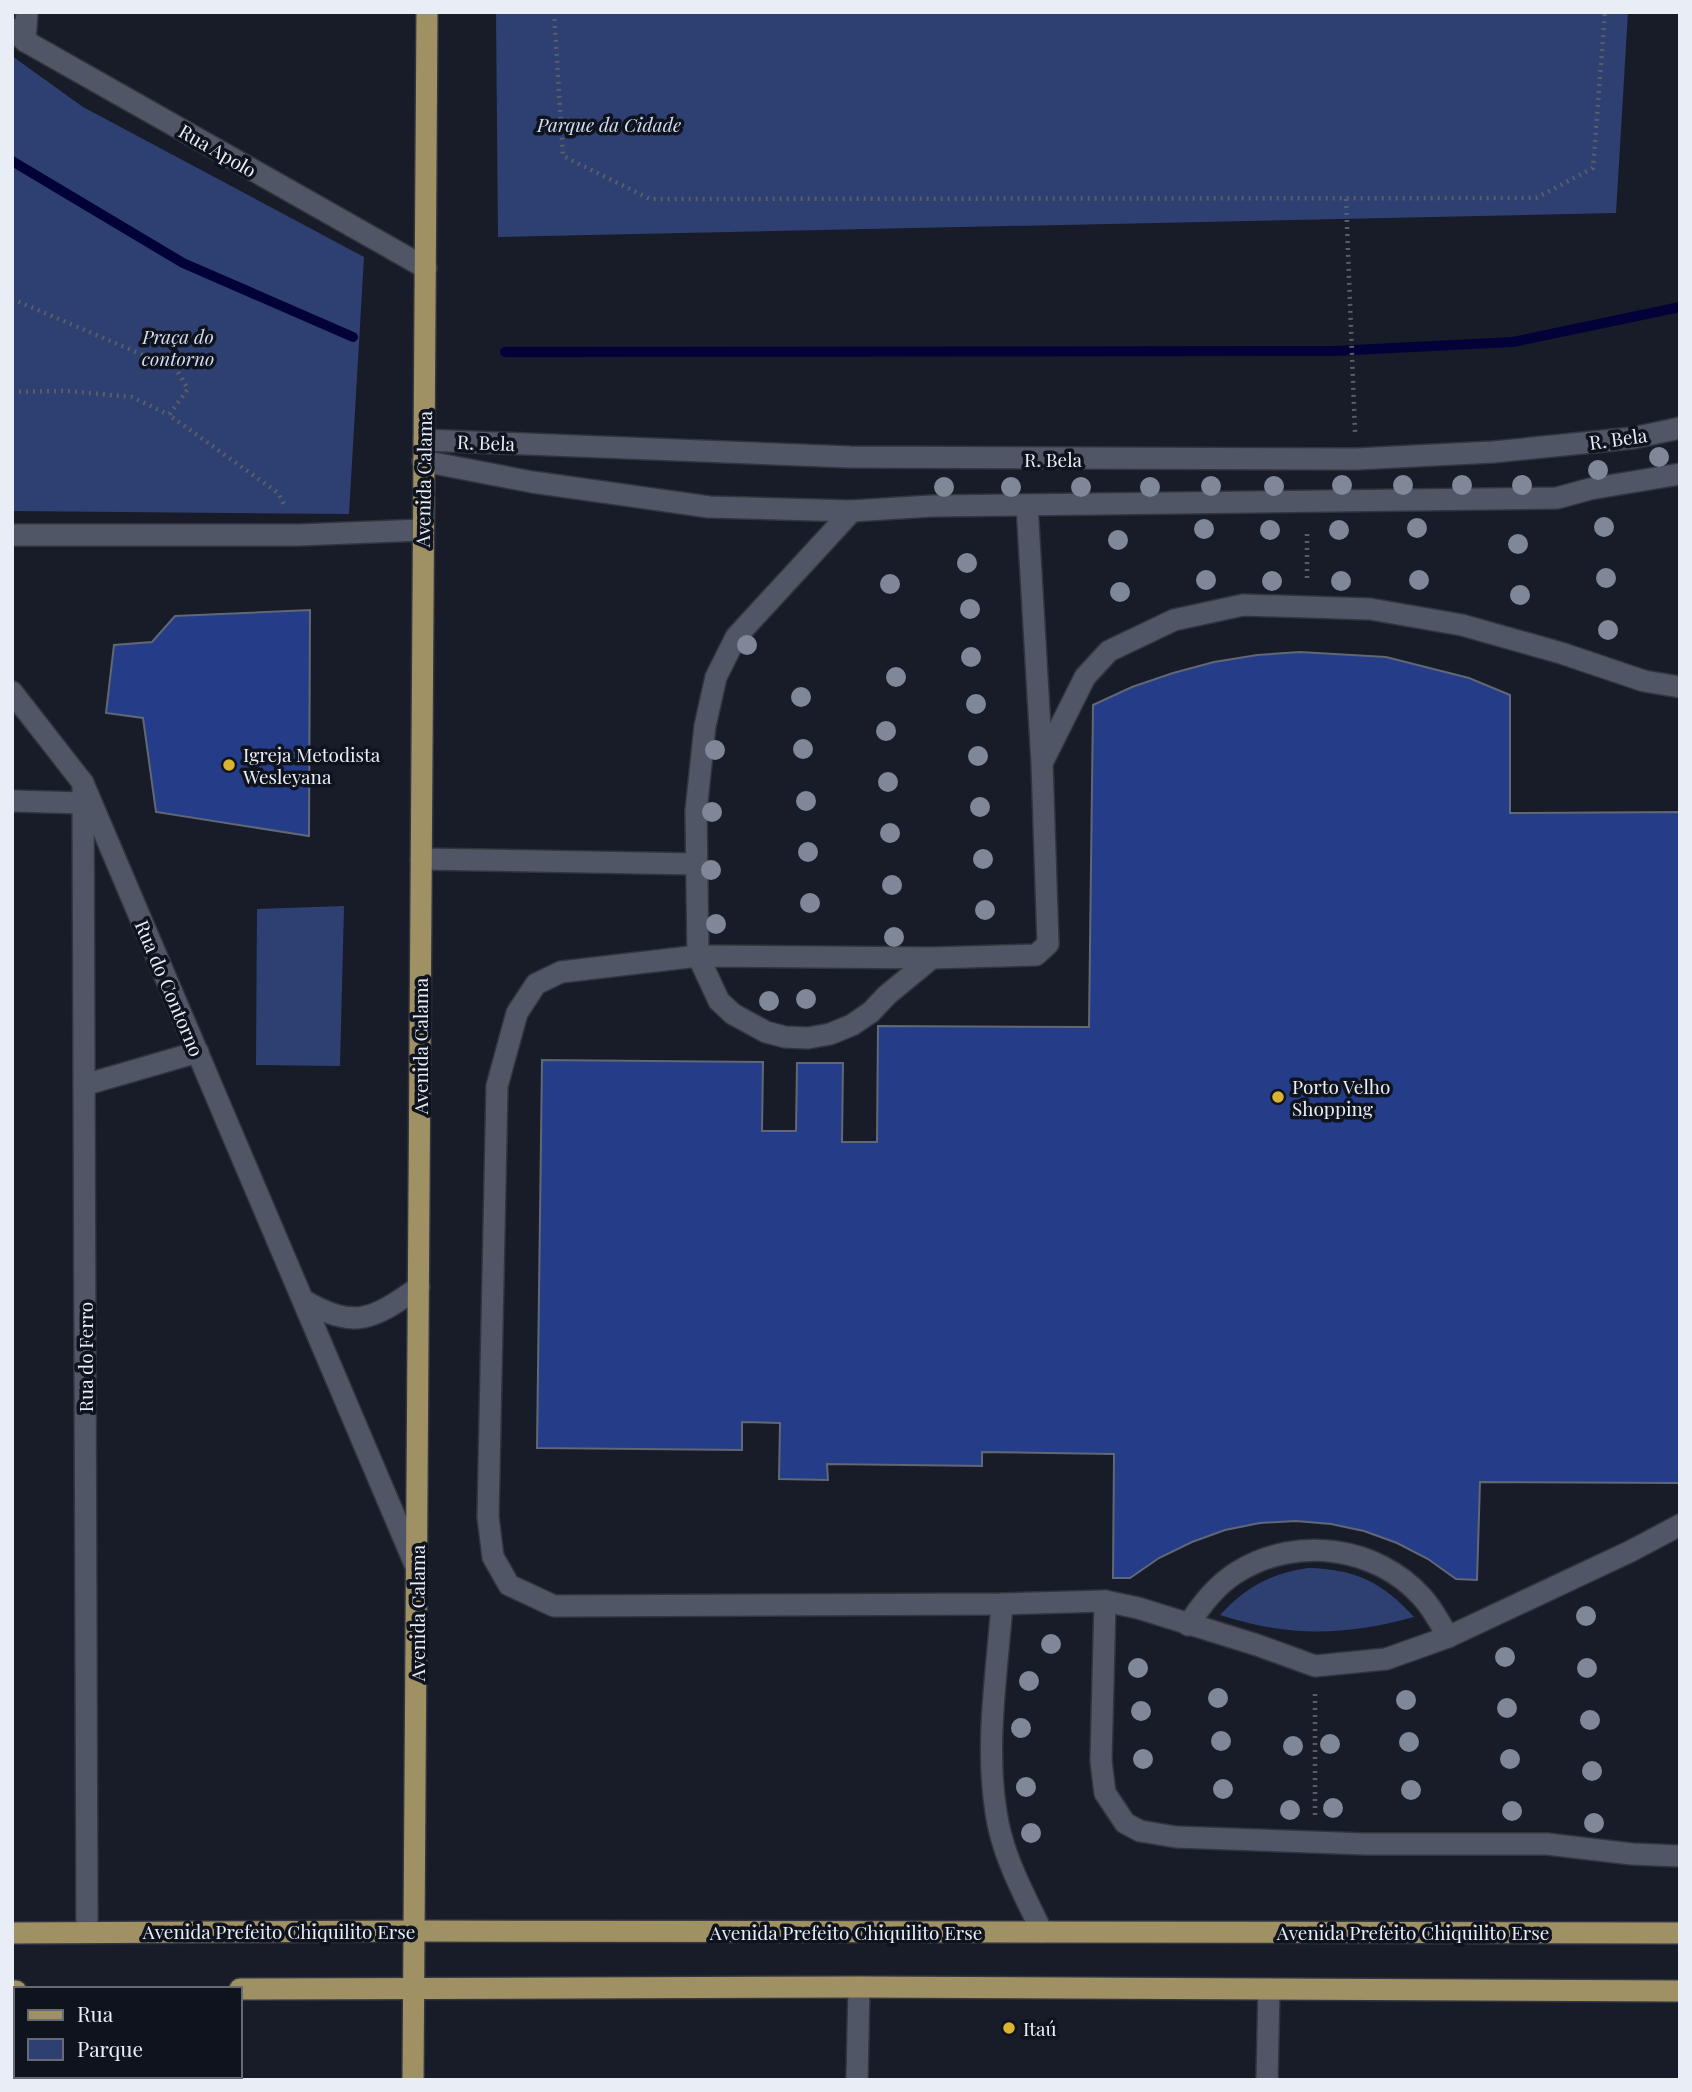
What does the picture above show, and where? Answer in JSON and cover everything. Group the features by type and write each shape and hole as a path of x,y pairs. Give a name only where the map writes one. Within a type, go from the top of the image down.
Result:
{"main road":[{"name":"Avenida Calama","path":"413,2080 427,12"},
{"name":"Avenida Prefeito Chiquilito Erse","path":"12,1933 1680,1933"},
{"path":"242,1989 859,1987 1680,1991"}],"street":[{"path":"18,35 27,12"},
{"name":"Rua Apolo","path":"18,35 426,268"},
{"name":"R. Bela","path":"424,450 850,457 1356,459 1493,452 1633,438 1680,428"},
{"path":"424,450 532,482 709,507 852,511 930,506 1557,498 1590,489 1680,474"},
{"path":"1027,505 1042,763 1048,944 1036,955 932,958 698,956 561,972 536,984 517,1013 497,1086 488,1517 493,1557 509,1586 554,1606 1105,1601 1138,1608 1257,1644 1315,1666 1386,1659 1448,1637 1631,1551 1680,1525"},
{"path":"852,511 736,637 716,677 705,726 696,811 698,956 719,1001 733,1014 766,1032 785,1037 808,1038 830,1034 852,1025 871,1012 887,995 932,958"},
{"path":"12,535 299,535 422,530"},
{"path":"1042,763 1085,677 1109,650 1174,620 1242,605 1370,609 1462,625 1561,653 1644,681 1680,687"},
{"name":"Rua do Contorno","path":"12,692 83,793 198,1052 417,1569"},
{"path":"12,801 83,793"},
{"name":"Rua do Ferro","path":"83,793 87,1932"},
{"path":"421,859 696,864"},
{"path":"84,1085 198,1052"},
{"path":"303,1300 329,1315 350,1318 372,1315 388,1308 419,1287"},
{"path":"1188,1625 1202,1604 1219,1586 1239,1571 1286,1553 1323,1550 1359,1556 1402,1579 1421,1596 1448,1637"},
{"path":"1105,1601 1101,1761 1105,1793 1125,1823 1140,1831 1176,1837 1364,1844 1548,1844 1632,1854 1680,1856"},
{"path":"1002,1604 992,1756 996,1814 1012,1870 1042,1932"},
{"path":"857,2080 859,1987"},
{"path":"1267,2080 1269,1989"}],"path":[{"path":"554,12 563,156 650,200 1536,198 1593,167 1605,12"},
{"path":"1346,199 1356,459"},
{"path":"12,299 176,369 188,389 169,415"},
{"path":"12,392 67,391 132,397 169,415 278,493 299,535"},
{"path":"1307,502 1307,607"},
{"path":"1315,1666 1315,1841"}],"green space":[{"name":"Parque da Cidade","path":"496,12 1628,12 1616,213 498,237"},
{"name":"Praça do contorno","path":"12,56 83,107 364,257 349,514 12,511"},
{"path":"344,906 340,1066 256,1065 257,909"},
{"path":"1308,1568 1340,1571 1367,1580 1391,1595 1414,1617 1364,1628 1317,1631 1269,1627 1220,1615 1239,1597 1260,1583"}],"building":[{"name":"Igreja Metodista Wesleyana","path":"310,610 309,836 156,812 143,718 106,713 114,645 152,642 175,616"},
{"name":"Porto Velho Shopping","path":"1300,652 1386,657 1469,678 1510,695 1510,813 1680,812 1680,1483 1480,1482 1477,1580 1456,1579 1428,1559 1397,1543 1364,1531 1331,1524 1296,1521 1260,1523 1225,1530 1159,1558 1130,1578 1113,1578 1114,1454 982,1452 982,1466 827,1464 828,1480 779,1479 780,1423 742,1422 742,1450 537,1448 542,1060 763,1062 762,1131 796,1131 797,1063 843,1063 842,1142 877,1142 878,1026 1089,1027 1093,705 1132,687 1214,662"}],"waterway":[{"path":"12,161 183,263 353,337"},
{"path":"505,352 1334,351 1513,342 1680,307"}],"place":[{"name":"Igreja Metodista Wesleyana","path":"229,765"},
{"name":"Porto Velho Shopping","path":"1278,1097"},
{"name":"Itaú","path":"1009,2028"}]}
